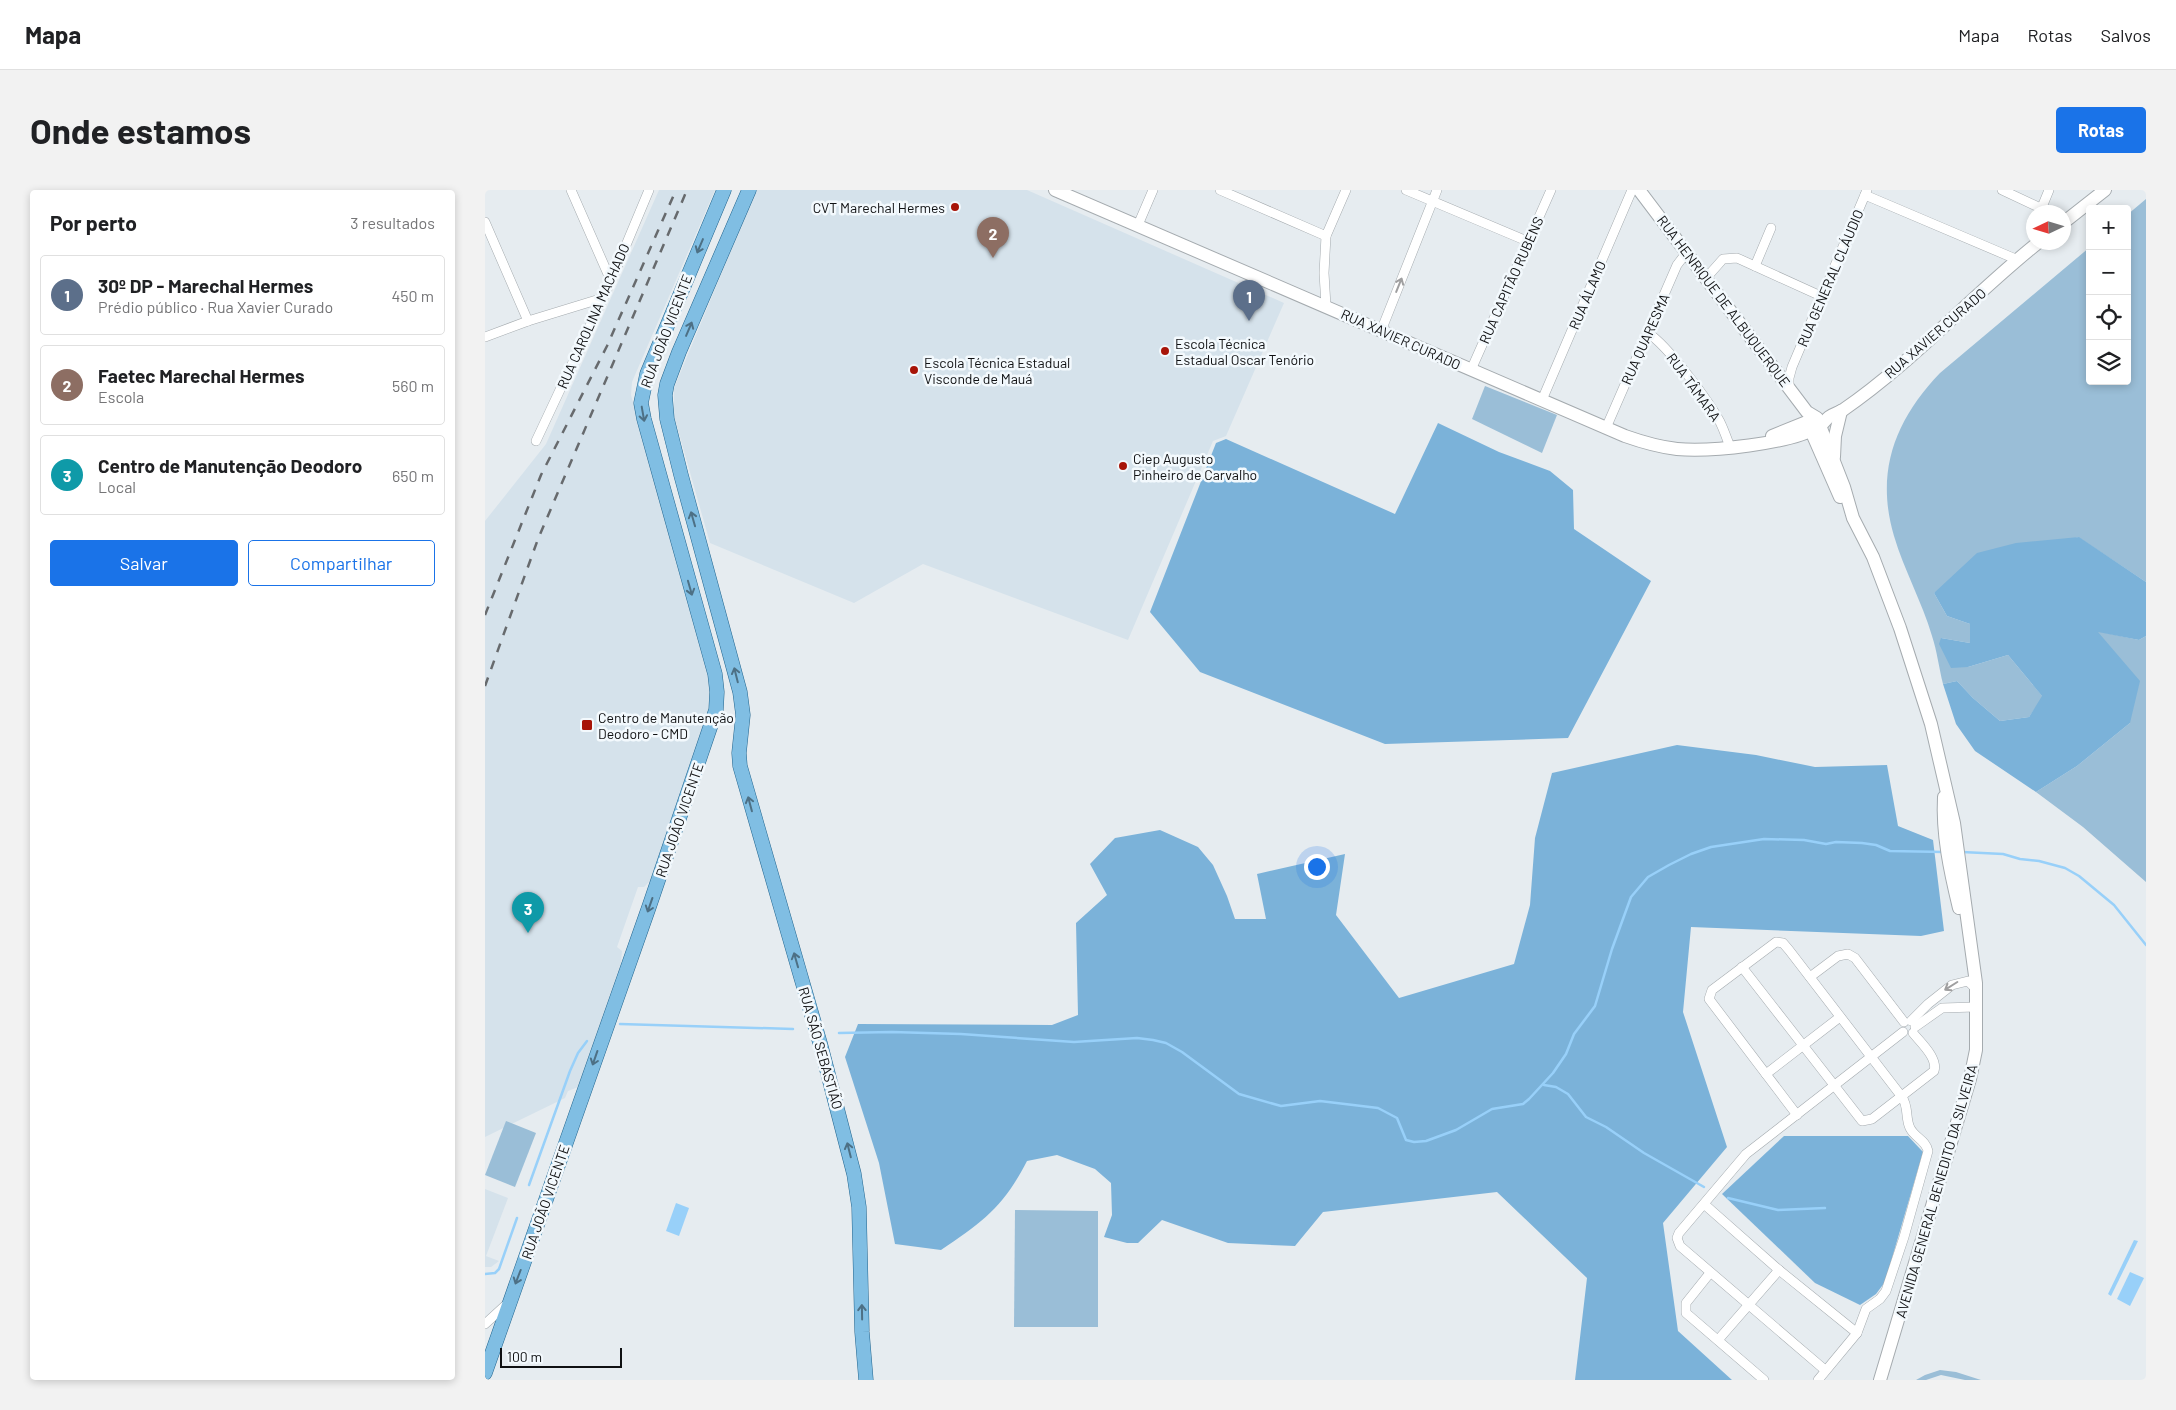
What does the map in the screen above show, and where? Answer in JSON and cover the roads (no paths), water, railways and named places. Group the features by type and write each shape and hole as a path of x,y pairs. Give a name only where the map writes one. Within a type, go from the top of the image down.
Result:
{"main road":[{"name":"RUA JOÃO VICENTE","path":"743,723 737,676 681,475 665,407 667,384 679,352 749,190"},
{"name":"RUA XAVIER CURADO","path":"1055,190 1606,428 1644,443 1677,449 1756,444 1841,411 1879,383 2027,250"},
{"name":"RUA HENRIQUE DE ALBUQUERQUE","path":"1639,190 1815,421"},
{"path":"2071,217 2105,190"},
{"name":"RUA JOÃO VICENTE","path":"485,1373 508,1303 649,907 716,710 715,674 660,481 641,403 647,374 661,338 722,196"},
{"path":"722,196 740,210"},
{"path":"661,338 679,352"},
{"path":"1835,464 1835,442 1841,411"},
{"name":"AVENIDA GENERAL BENEDITO DA SILVEIRA","path":"1815,421 1835,464 1853,518 1873,557 1912,660 1935,738 1945,787 1952,810 1952,843 1955,865 1973,953 1976,1050 1970,1079 1880,1380"},
{"name":"AVENIDA GENERAL BENEDITO DA SILVEIRA","path":"1815,421 1835,487 1853,518"},
{"path":"660,481 681,475"},
{"name":"RUA SÃO SEBASTIÃO","path":"743,723 739,753 740,766 820,1043 854,1174 859,1206 862,1332 866,1380"}],"street":[{"path":"571,190 611,281"},
{"name":"RUA CAROLINA MACHADO","path":"536,441 611,281 649,190"},
{"path":"1138,225 1153,190"},
{"path":"1220,190 1326,236"},
{"path":"1326,306 1324,255 1326,236 1346,190"},
{"path":"1406,190 1527,241"},
{"path":"1381,331 1437,190"},
{"name":"RUA CAPITÃO RUBENS","path":"1471,370 1551,190"},
{"name":"RUA ÁLAMO","path":"1542,400 1632,190"},
{"path":"2002,190 2031,205"},
{"path":"2045,205 2049,190"},
{"path":"1866,193 2018,260"},
{"name":"RUA GENERAL CLÁUDIO","path":"1789,387 1792,367 1866,193"},
{"path":"485,222 528,321"},
{"path":"1755,266 1771,228"},
{"name":"RUA QUARESMA","path":"1606,428 1677,265 1687,252"},
{"path":"1707,277 1723,259 1737,258 1823,297"},
{"path":"485,338 528,321 603,298"},
{"name":"RUA TÂMARA","path":"1648,333 1667,349 1710,406 1721,424 1730,447"},
{"path":"1776,369 1784,370 1792,367"},
{"path":"1797,1115 1709,999 1712,990 1771,944 1779,942 1785,946 1810,977 1902,1097 1907,1105 1911,1128 1926,1145 1928,1157 1890,1282 1883,1296 1865,1310 1857,1333 1817,1380"},
{"path":"1742,967 1863,1121 1873,1119 1930,1076 1935,1068 1934,1060 1911,1026 1855,958 1849,954 1838,956 1810,977"},
{"path":"1911,1026 1928,1004 1952,985 1973,994"},
{"path":"1825,1370 1680,1246 1677,1240 1679,1233 1746,1154 1903,1032 1902,1028 1911,1026 1973,994"},
{"path":"1766,1074 1840,1017"},
{"path":"1704,1204 1779,1270 1857,1333"},
{"path":"1718,1340 1779,1270"},
{"path":"1710,1273 1686,1303 1685,1309 1689,1316 1764,1380"},
{"name":"RUA JOÃO VICENTE","path":"485,1324 508,1303"}],"waterway":[{"path":"839,1033 961,1034 1074,1042 1137,1038 1153,1040 1166,1043 1182,1052 1239,1094 1281,1106 1320,1101 1378,1108 1397,1118 1406,1140 1414,1142 1426,1141 1456,1130 1492,1109 1523,1104 1553,1073 1566,1054 1574,1034 1595,1006 1612,949 1631,897 1648,877 1669,865 1711,847 1764,839 1804,840 1826,844 1836,842 1862,843 1876,845 1890,851 1944,852"},
{"path":"1962,852 2003,854 2065,868 2079,876 2114,905 2146,945"},
{"path":"620,1024 793,1029"},
{"path":"529,1185 570,1071 578,1053 587,1041"},
{"path":"1544,1085 1556,1087 1568,1094 1586,1117 1606,1127 1644,1153 1704,1187"},
{"path":"1728,1198 1778,1210 1825,1208"},
{"path":"485,1274 495,1273 499,1269 517,1218"}],"railway":[{"path":"485,615 541,475 607,346 676,190"},
{"path":"485,686 538,539 687,190"}],"place":[{"name":"CVT Marechal Hermes","path":"955,207"},
{"name":"Faetec Marechal Hermes","path":"993,258"},
{"name":"30º DP - Marechal Hermes","path":"1249,321"},
{"name":"Escola Técnica Estadual Oscar Tenório","path":"1165,351"},
{"name":"Escola Técnica Estadual Visconde de Mauá","path":"914,370"},
{"name":"Ciep Augusto Pinheiro de Carvalho","path":"1123,466"},
{"name":"Centro de Manutenção Deodoro - CMD","path":"587,725"},
{"name":"Centro de Manutenção Deodoro","path":"528,933"}]}
